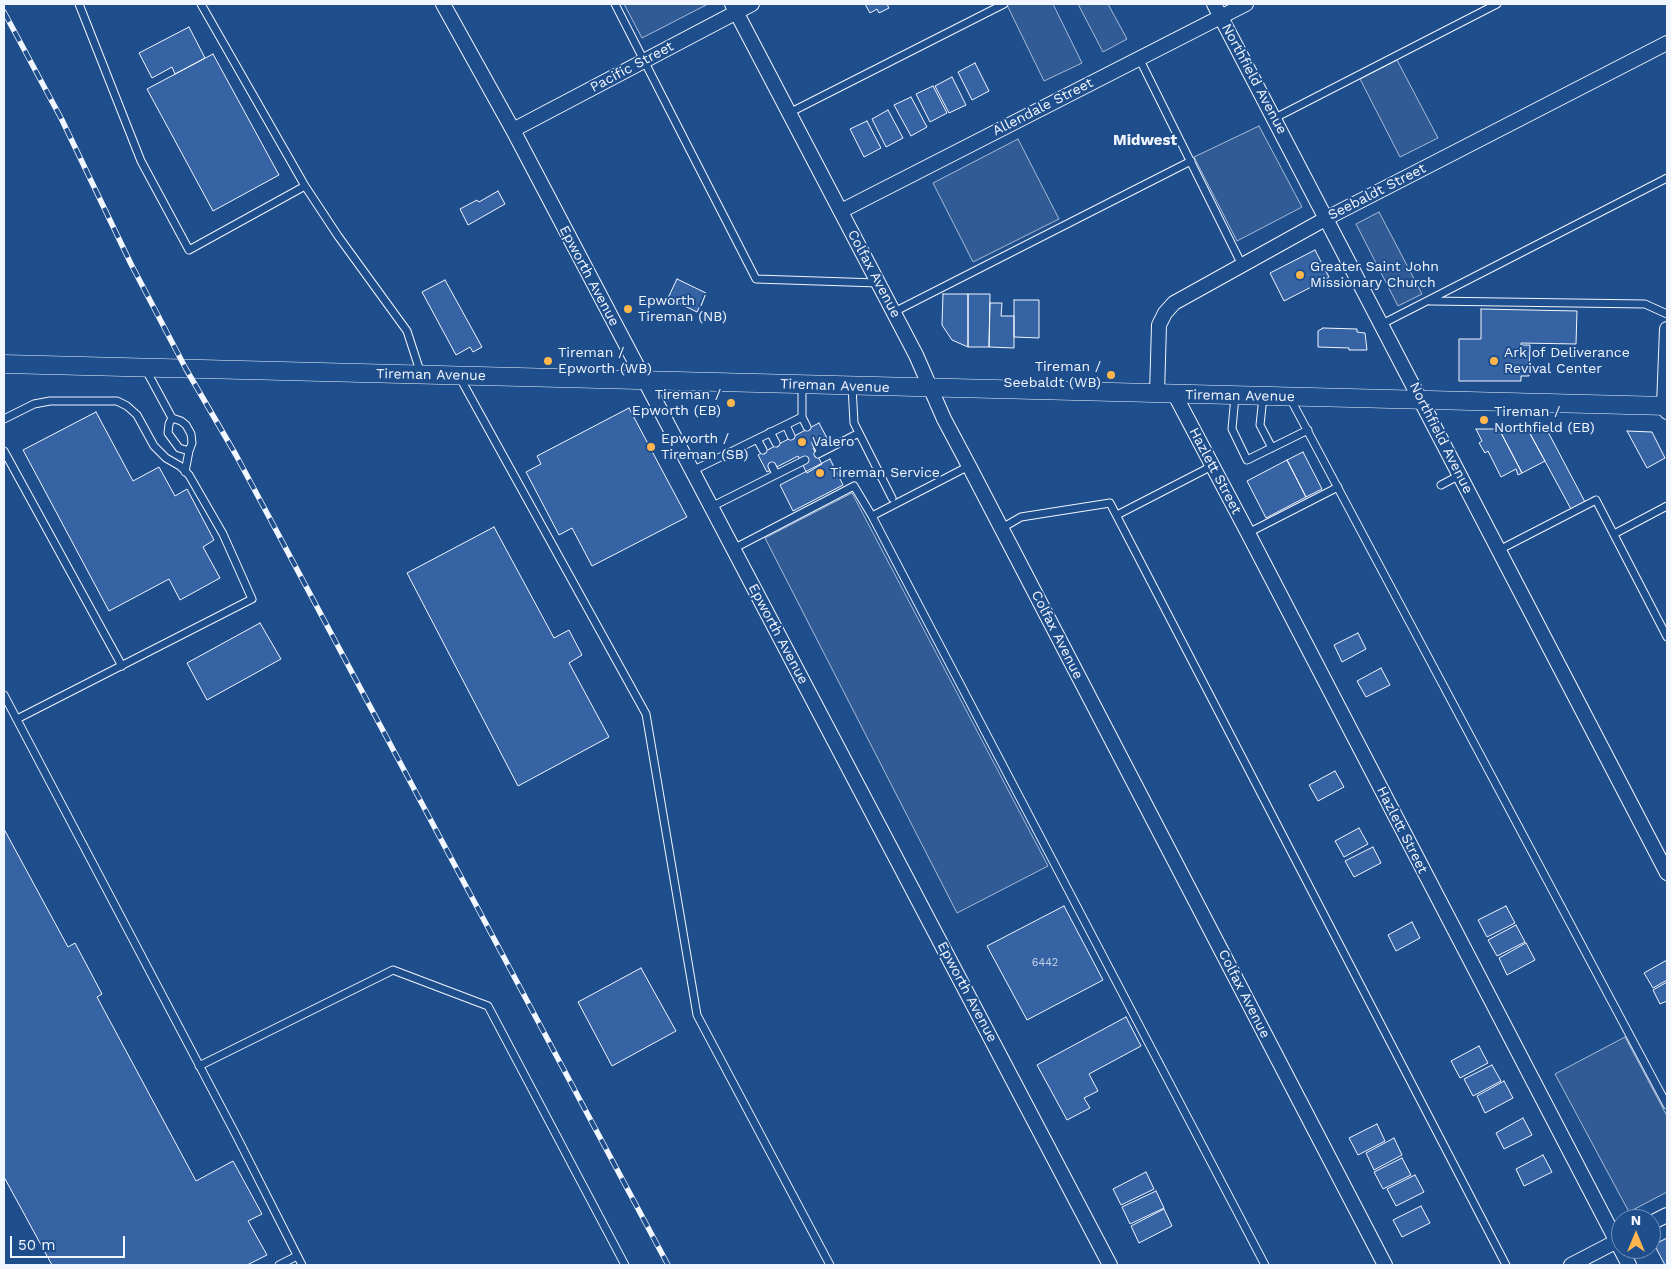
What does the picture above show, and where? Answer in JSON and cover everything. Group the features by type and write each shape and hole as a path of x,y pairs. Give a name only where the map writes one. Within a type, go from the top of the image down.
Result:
{"street":[{"name":"Epworth Avenue","path":"443,4 513,130 1110,1265"},
{"name":"Pacific Street","path":"513,130 645,60 734,8 752,4"},
{"name":"Allendale Street","path":"841,211 1139,58 1218,10 1246,4"},
{"name":"Colfax Avenue","path":"734,8 879,283 969,466 1385,1265"},
{"name":"Northfield Avenue","path":"1218,10 1667,873"},
{"name":"Seebaldt Street","path":"1166,394 1159,325 1165,313 1174,303 1327,218 1667,43"},
{"path":"1666,408 1667,329"},
{"name":"Tireman Avenue","path":"4,364 1422,400 1666,408"},
{"name":"Hazlett Street","path":"1166,394 1212,466 1248,533 1611,1225"},
{"path":"1571,1265 1611,1244"}],"lane":[{"path":"79,4 142,161 189,250 305,186"},
{"path":"201,4 305,186 338,236 407,331 421,375"},
{"path":"615,4 756,279 879,283"},
{"path":"789,113 1004,4"},
{"path":"1275,118 1497,4"},
{"path":"1139,58 1242,265"},
{"path":"894,312 1191,161"},
{"path":"1382,324 1667,178"},
{"path":"1427,301 1645,304 1667,314"},
{"path":"144,368 172,418 186,425 191,434 192,443 188,451 185,472"},
{"path":"458,376 646,714 697,1016 830,1265"},
{"path":"802,385 802,417 807,427"},
{"path":"852,386 854,422 892,498"},
{"path":"1235,396 1232,429 1247,460 1308,430"},
{"path":"1263,397 1260,425 1272,448"},
{"path":"1290,397 1667,1105"},
{"path":"4,419 34,404 50,401 117,401 127,406 137,415 154,446 185,472 223,534 252,599 17,719"},
{"path":"692,471 802,417"},
{"path":"172,418 168,433 179,448 188,451"},
{"path":"786,424 791,436"},
{"path":"770,432 776,443"},
{"path":"816,443 820,453 859,433"},
{"path":"757,439 763,450"},
{"path":"4,451 122,666"},
{"path":"711,507 804,460 799,452"},
{"path":"784,460 788,468"},
{"path":"772,466 776,474"},
{"path":"872,516 969,466"},
{"path":"1117,515 1212,466"},
{"path":"1441,485 1460,475"},
{"path":"733,549 854,486 872,516 1265,1265"},
{"path":"1248,533 1338,488"},
{"path":"1499,550 1596,500 1667,637"},
{"path":"1002,528 1021,517 1110,503 1506,1265"},
{"path":"1614,534 1667,506"},
{"path":"4,695 302,1265"},
{"path":"199,1066 393,970 488,1006 625,1265"},
{"path":"279,1265 297,1256"}],"shaded area":[{"path":"624,4 708,4 642,38"},
{"path":"1053,4 1082,63 1044,81 1007,5"},
{"path":"1078,4 1108,4 1127,39 1103,52"},
{"path":"1397,60 1438,138 1400,157 1360,79"},
{"path":"1259,126 1302,207 1237,241 1194,157"},
{"path":"1018,139 1059,219 973,262 933,183"},
{"path":"1379,212 1422,294 1398,306 1356,224"},
{"path":"852,493 1048,866 957,913 765,538"},
{"path":"1625,1037 1667,1116 1667,1192 1635,1209 1627,1209 1555,1074"}],"building":[{"path":"865,4 887,4 889,8 879,13 877,9 870,13"},
{"path":"189,27 205,58 175,74 172,67 152,78 139,53"},
{"path":"213,54 279,175 213,211 147,89"},
{"path":"975,63 989,91 972,100 958,72"},
{"path":"952,77 966,105 949,113 935,86"},
{"path":"933,86 947,113 930,122 916,94"},
{"path":"911,97 927,127 911,136 894,105"},
{"path":"888,110 903,138 886,147 872,119"},
{"path":"867,121 881,148 864,157 850,129"},
{"path":"498,191 505,204 468,225 460,209 477,200 479,202"},
{"name":"Greater Saint John Missionary Church","path":"1315,250 1329,277 1324,280 1326,283 1321,285 1319,283 1284,301 1270,273"},
{"path":"677,279 706,293 697,312 668,298"},
{"path":"445,280 482,347 473,352 470,347 456,355 422,292"},
{"path":"943,294 968,294 968,347 952,340 942,325"},
{"path":"968,294 990,294 989,347 968,347"},
{"path":"1014,300 1039,300 1039,338 1014,337"},
{"path":"990,303 1002,303 1001,316 1014,316 1014,348 989,347"},
{"name":"Ark of Deliverance Revival Center","path":"1481,309 1577,311 1576,344 1521,343 1521,345 1530,345 1529,376 1521,376 1521,381 1459,381 1459,339 1481,339"},
{"path":"1323,328 1357,329 1357,332 1365,333 1367,350 1318,347 1318,331"},
{"path":"629,408 687,517 592,566 572,528 559,535 526,472 541,464 537,456"},
{"path":"96,412 133,481 159,467 175,496 187,489 214,540 203,547 220,578 180,600 169,579 109,611 23,450"},
{"path":"819,423 828,440 813,448 822,464 807,473 798,456 767,472 758,455"},
{"path":"1476,429 1499,429 1522,473 1518,475 1516,469 1501,477 1488,451 1485,453 1479,443 1482,441"},
{"path":"1499,429 1528,430 1545,461 1522,473"},
{"path":"1528,430 1547,430 1585,502 1571,509"},
{"path":"1627,431 1652,432 1665,458 1647,468"},
{"path":"1303,452 1322,489 1306,497 1287,460"},
{"path":"830,459 843,485 793,511 780,485"},
{"path":"1287,460 1306,497 1266,518 1247,481"},
{"path":"494,527 554,638 569,630 582,655 569,663 609,737 518,786 407,573"},
{"path":"260,623 281,659 207,700 187,663"},
{"path":"1358,633 1366,649 1342,662 1334,645"},
{"path":"1381,668 1390,685 1366,697 1357,681"},
{"path":"1335,771 1344,787 1318,801 1309,785"},
{"path":"1359,828 1368,844 1344,857 1335,841"},
{"path":"4,829 68,947 75,943 102,994 97,997 196,1181 233,1161 262,1214 248,1221 267,1255 247,1265 52,1265 4,1177"},
{"path":"1373,847 1381,863 1354,877 1345,861"},
{"path":"1064,906 1103,980 1027,1020 987,946"},
{"path":"1506,906 1515,923 1487,937 1478,920"},
{"path":"1412,922 1420,938 1396,951 1388,935"},
{"path":"1516,925 1525,942 1497,956 1488,940"},
{"path":"1526,943 1535,960 1507,975 1499,958"},
{"path":"1667,960 1667,980 1653,988 1644,973"},
{"path":"641,968 676,1031 612,1066 578,1002"},
{"path":"1667,982 1667,1001 1660,1004 1653,990"},
{"path":"1126,1017 1141,1046 1089,1074 1098,1091 1084,1098 1090,1108 1067,1120 1037,1065"},
{"path":"1479,1046 1488,1063 1460,1078 1451,1061"},
{"path":"1492,1065 1501,1081 1473,1096 1464,1079"},
{"path":"1504,1081 1513,1098 1485,1113 1477,1096"},
{"path":"1523,1118 1532,1135 1504,1149 1496,1133"},
{"path":"1377,1124 1385,1141 1358,1155 1349,1138"},
{"path":"1394,1138 1402,1155 1374,1170 1366,1153"},
{"path":"1543,1155 1552,1172 1524,1186 1516,1169"},
{"path":"1402,1158 1411,1175 1383,1189 1374,1172"},
{"path":"1146,1172 1154,1189 1121,1205 1113,1189"},
{"path":"1415,1175 1424,1192 1396,1206 1387,1189"},
{"path":"1156,1191 1164,1208 1130,1224 1122,1207"},
{"path":"1421,1206 1430,1223 1402,1237 1393,1220"},
{"path":"1164,1209 1172,1226 1139,1243 1131,1226"},
{"path":"1667,1238 1667,1265 1665,1265 1661,1257 1661,1241"}],"railway":[{"path":"4,12 62,120 131,264 186,369 236,455 668,1265"}],"place":[{"name":"Greater Saint John Missionary Church","path":"1300,275"},
{"name":"Epworth / Tireman (NB)","path":"628,309"},
{"name":"Tireman / Epworth (WB)","path":"548,361"},
{"name":"Ark of Deliverance Revival Center","path":"1494,361"},
{"name":"Tireman / Seebaldt (WB)","path":"1111,375"},
{"name":"Tireman / Epworth (EB)","path":"731,403"},
{"name":"Tireman / Northfield (EB)","path":"1484,420"},
{"name":"Valero","path":"802,442"},
{"name":"Epworth / Tireman (SB)","path":"651,447"},
{"name":"Tireman Service","path":"820,473"}],"district":[{"name":"Midwest","path":"1145,141"}]}
